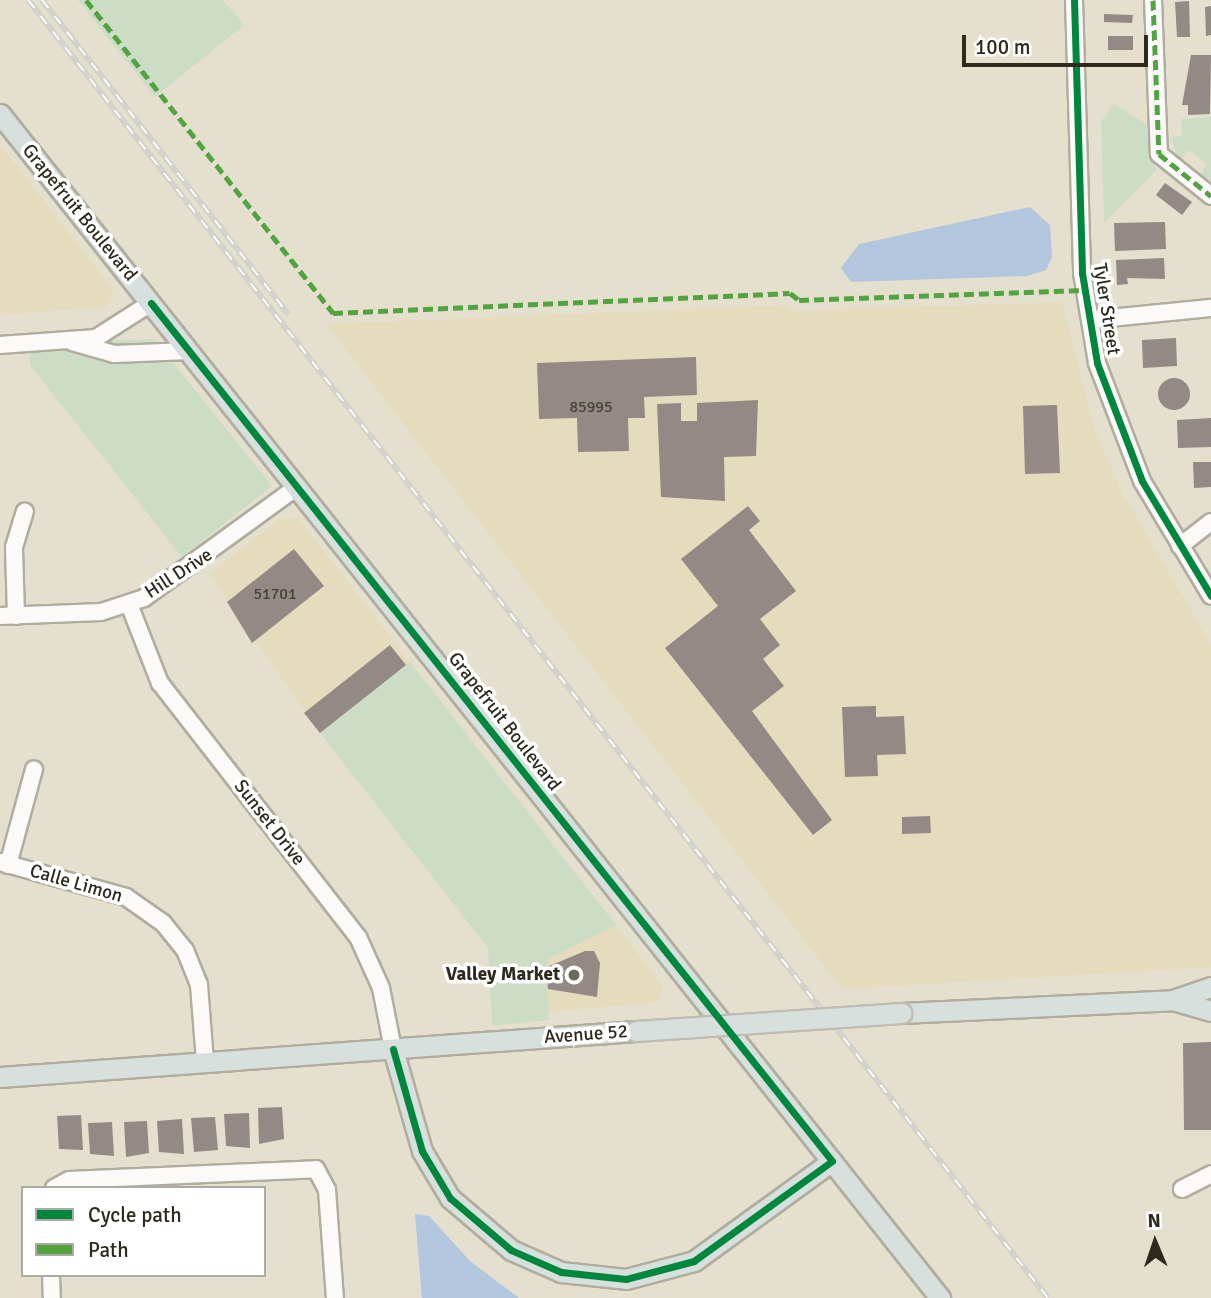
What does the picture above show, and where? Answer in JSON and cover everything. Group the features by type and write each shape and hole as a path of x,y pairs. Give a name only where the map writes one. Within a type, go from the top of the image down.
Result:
{"main road":[{"name":"Grapefruit Boulevard","path":"0,114 940,1298"},
{"name":"Avenue 52","path":"0,1077 901,1013 1173,1000 1211,987"},
{"name":"Avenue 52","path":"1173,1000 1211,1012"},
{"path":"393,1049 422,1151 450,1198 511,1250 561,1272 625,1279 694,1261 832,1161"}],"street":[{"name":"Tyler Street","path":"1074,0 1082,257 1090,320 1125,443 1211,596"},
{"path":"1153,0 1159,154 1211,196"},
{"path":"0,345 72,342 118,327 150,303"},
{"path":"1090,320 1211,308"},
{"path":"72,342 114,354 189,351"},
{"name":"Hill Drive","path":"8,616 76,615 129,604 177,580 297,488"},
{"path":"8,616 14,547 24,512"},
{"path":"1180,545 1209,525"},
{"name":"Sunset Drive","path":"129,604 164,688 358,937 382,988 393,1049"},
{"path":"4,864 34,769"},
{"name":"Calle Limon","path":"4,864 126,897 163,923 185,950 199,985 205,1062"},
{"path":"58,1186 69,1180 316,1169 327,1190 335,1298"},
{"path":"1182,1189 1211,1174"},
{"path":"51,1277 52,1298"}],"shaded area":[{"path":"0,145 114,291 106,307 0,315"},
{"path":"1062,302 1095,431 1123,494 1211,645 1211,967 842,989 326,324 788,305 788,311"},
{"path":"298,518 410,662 320,733 209,574 279,519"},
{"path":"616,925 663,987 658,1002 548,1012 547,959"}],"green space":[{"path":"78,0 223,0 244,25 155,97"},
{"path":"1114,104 1146,124 1156,171 1104,223 1101,121"},
{"path":"1211,117 1211,181 1201,174 1207,164 1189,150 1182,159 1176,155 1171,137 1182,136 1181,119"},
{"path":"154,339 272,486 182,557 30,365 29,344"},
{"path":"410,662 616,925 547,959 549,1020 492,1026 488,948 320,733"}],"water":[{"path":"1030,207 1050,225 1052,257 1046,270 1027,276 851,282 841,268 859,244"},
{"path":"415,1214 429,1216 470,1261 519,1298 422,1298"}],"building":[{"path":"1189,1 1190,37 1177,37 1175,2"},
{"path":"1211,6 1211,35 1206,36 1205,7"},
{"path":"1104,14 1133,15 1132,23 1104,22"},
{"path":"1108,36 1133,36 1133,50 1108,50"},
{"path":"1191,55 1211,55 1210,114 1188,115 1188,105 1182,105"},
{"path":"1165,183 1192,202 1182,215 1156,195"},
{"path":"1165,222 1166,249 1115,251 1114,223"},
{"path":"1164,258 1165,279 1127,278 1128,284 1117,285 1116,260"},
{"path":"1176,338 1177,366 1143,368 1142,340"},
{"path":"696,357 697,395 644,397 645,418 628,418 629,451 578,452 577,418 539,419 537,363"},
{"path":"1174,378 1185,383 1190,394 1185,405 1174,410 1163,405 1158,394 1163,383"},
{"path":"758,400 756,456 724,457 725,501 661,497 657,404 681,403 681,421 697,421 697,403"},
{"path":"1057,405 1060,473 1025,474 1023,406"},
{"path":"1211,418 1211,447 1178,448 1177,420"},
{"path":"1193,462 1211,462 1211,487 1194,488"},
{"path":"748,506 760,521 749,530 796,591 760,619 780,645 763,659 784,686 752,711 832,820 813,835 665,648 718,606 681,559"},
{"path":"294,549 324,586 252,643 227,602"},
{"path":"390,645 406,665 320,733 304,713"},
{"path":"876,706 876,717 904,716 906,754 877,755 878,776 845,777 842,707"},
{"path":"930,816 931,833 902,834 902,817"},
{"name":"Valley Market","path":"585,951 594,951 600,963 597,997 548,989 547,967"},
{"path":"1211,1042 1211,1130 1184,1130 1183,1043"},
{"path":"282,1107 284,1139 259,1144 258,1108"},
{"path":"249,1113 250,1148 226,1146 224,1114"},
{"path":"81,1115 83,1150 59,1149 57,1116"},
{"path":"215,1117 218,1150 194,1152 191,1118"},
{"path":"182,1119 184,1154 159,1152 157,1121"},
{"path":"147,1121 149,1153 126,1157 124,1122"},
{"path":"112,1122 114,1156 90,1154 88,1123"}],"railway":[{"path":"28,0 1048,1298"},
{"path":"42,0 289,315"}],"marked path":[{"path":"86,0 333,313 790,293 799,300 1084,290"},
{"path":"1153,0 1159,154 1211,196"}],"cycle path":[{"path":"1074,0 1082,273 1097,363 1142,481 1211,596"},
{"path":"151,303 832,1161 694,1261 626,1279 561,1272 511,1250 450,1198 422,1151 393,1049"}],"place":[{"name":"Valley Market","path":"574,975"}]}
